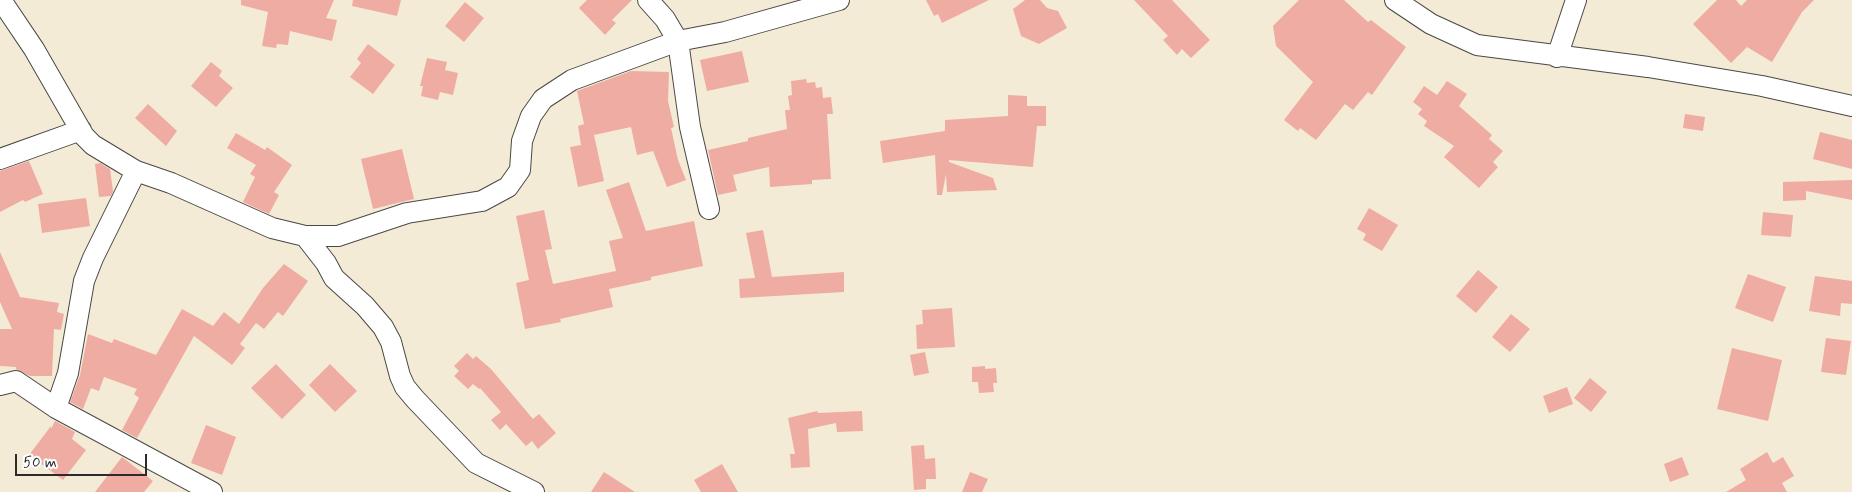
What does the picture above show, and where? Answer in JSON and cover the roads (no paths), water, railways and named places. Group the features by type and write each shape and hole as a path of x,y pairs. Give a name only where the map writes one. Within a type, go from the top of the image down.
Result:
{"street":[{"path":"648,0 665,19 678,42 690,127 709,209"},
{"path":"1,2 34,49 84,136 93,145 136,171 171,183 272,228 305,236 338,236 407,213 482,201 508,187 517,176 526,127 531,116 544,99 572,80 678,42 759,23 839,0"},
{"path":"1395,0 1431,24 1472,44 1700,76 1852,106"},
{"path":"1557,56 1576,0"},
{"path":"0,159 81,130"},
{"path":"56,408 68,373 84,281 93,258 136,171"},
{"path":"305,236 326,263 334,278 365,306 384,327 391,342 402,381 415,399 476,462 534,492"},
{"path":"0,385 16,382 56,408 212,492"}]}
